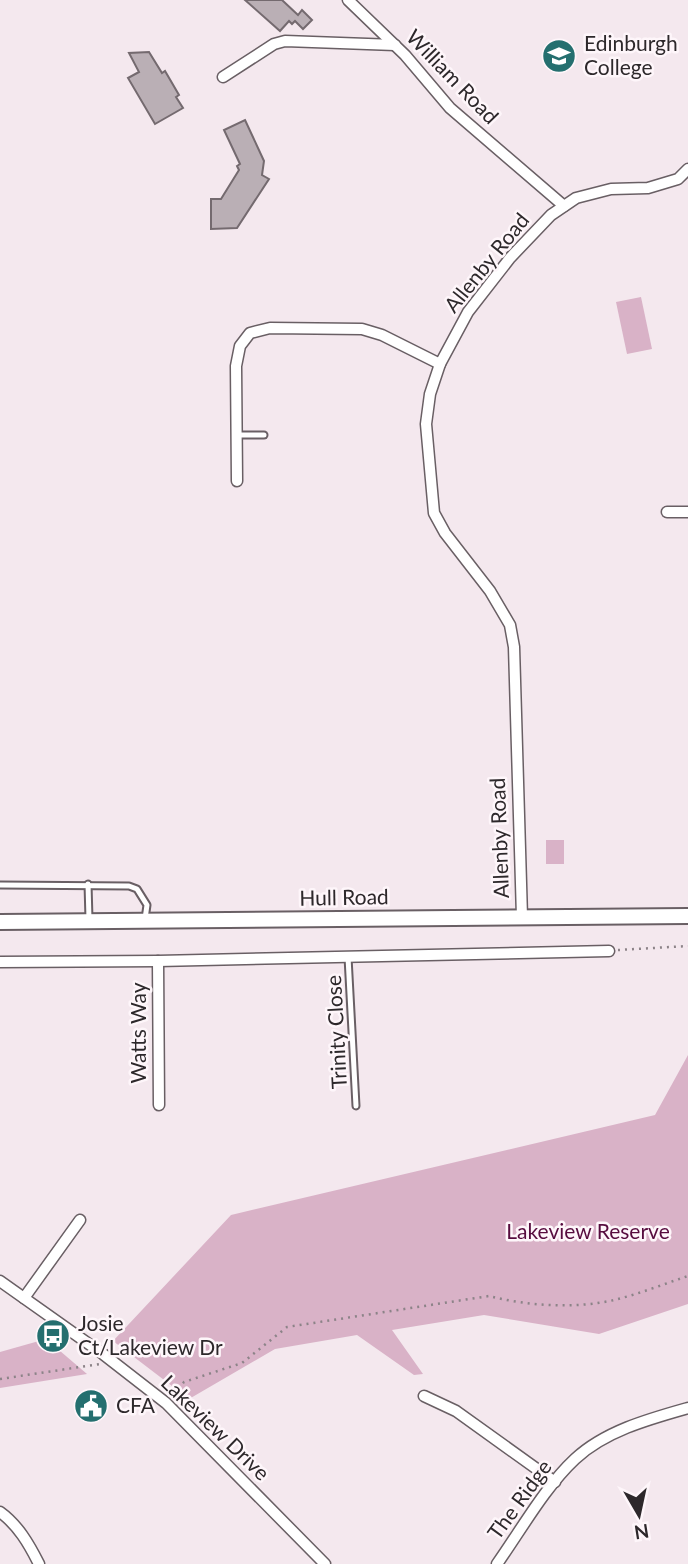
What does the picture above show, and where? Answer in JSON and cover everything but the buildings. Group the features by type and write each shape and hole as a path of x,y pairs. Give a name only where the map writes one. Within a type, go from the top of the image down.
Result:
{"main road":[{"name":"Hull Road","path":"0,922 688,916"}],"street":[{"name":"William Road","path":"348,0 396,45 450,108 564,206"},
{"path":"223,77 274,44 285,41 396,45"},
{"name":"Allenby Road","path":"522,916 514,648 510,625 490,592 445,533 434,513 426,424 430,394 440,363 468,312 510,258 551,215 576,198 611,189 648,188 678,179 688,169"},
{"path":"237,481 236,366 240,346 250,333 270,328 362,329 383,335 440,363"},
{"path":"667,512 688,512"},
{"path":"0,962 609,951"},
{"name":"Watts Way","path":"158,961 159,1105"},
{"path":"24,1298 80,1220"},
{"name":"Lakeview Drive","path":"0,1281 114,1362 166,1403 324,1564"},
{"path":"424,1396 456,1411 555,1482"},
{"name":"The Ridge","path":"497,1564 555,1482 576,1458 614,1433 651,1418 688,1408"},
{"path":"0,1512 10,1519 26,1539 39,1564"}],"lane":[{"path":"236,435 264,435"},
{"path":"88,884 89,922"},
{"path":"0,885 129,886 137,889 147,905 145,922"},
{"name":"Trinity Close","path":"348,957 356,1106"}],"path":[{"path":"609,951 688,946"},
{"path":"166,1403 184,1382 242,1363 287,1327 489,1296 518,1303 574,1304 614,1300 688,1276"},
{"path":"0,1379 114,1362"}],"green space":[{"path":"641,297 652,349 627,354 616,302"},
{"path":"546,840 564,840 564,864 546,864"},
{"name":"Lakeview Reserve","path":"688,1055 688,1304 599,1334 484,1315 392,1330 423,1374 414,1375 357,1335 275,1349 189,1399 113,1341 231,1215 655,1115"},
{"path":"46,1339 87,1374 0,1388 0,1352"}],"place":[{"name":"Edinburgh College","path":"559,56"},
{"name":"Josie Ct/Lakeview Dr","path":"53,1336"},
{"name":"CFA","path":"91,1406"}]}
